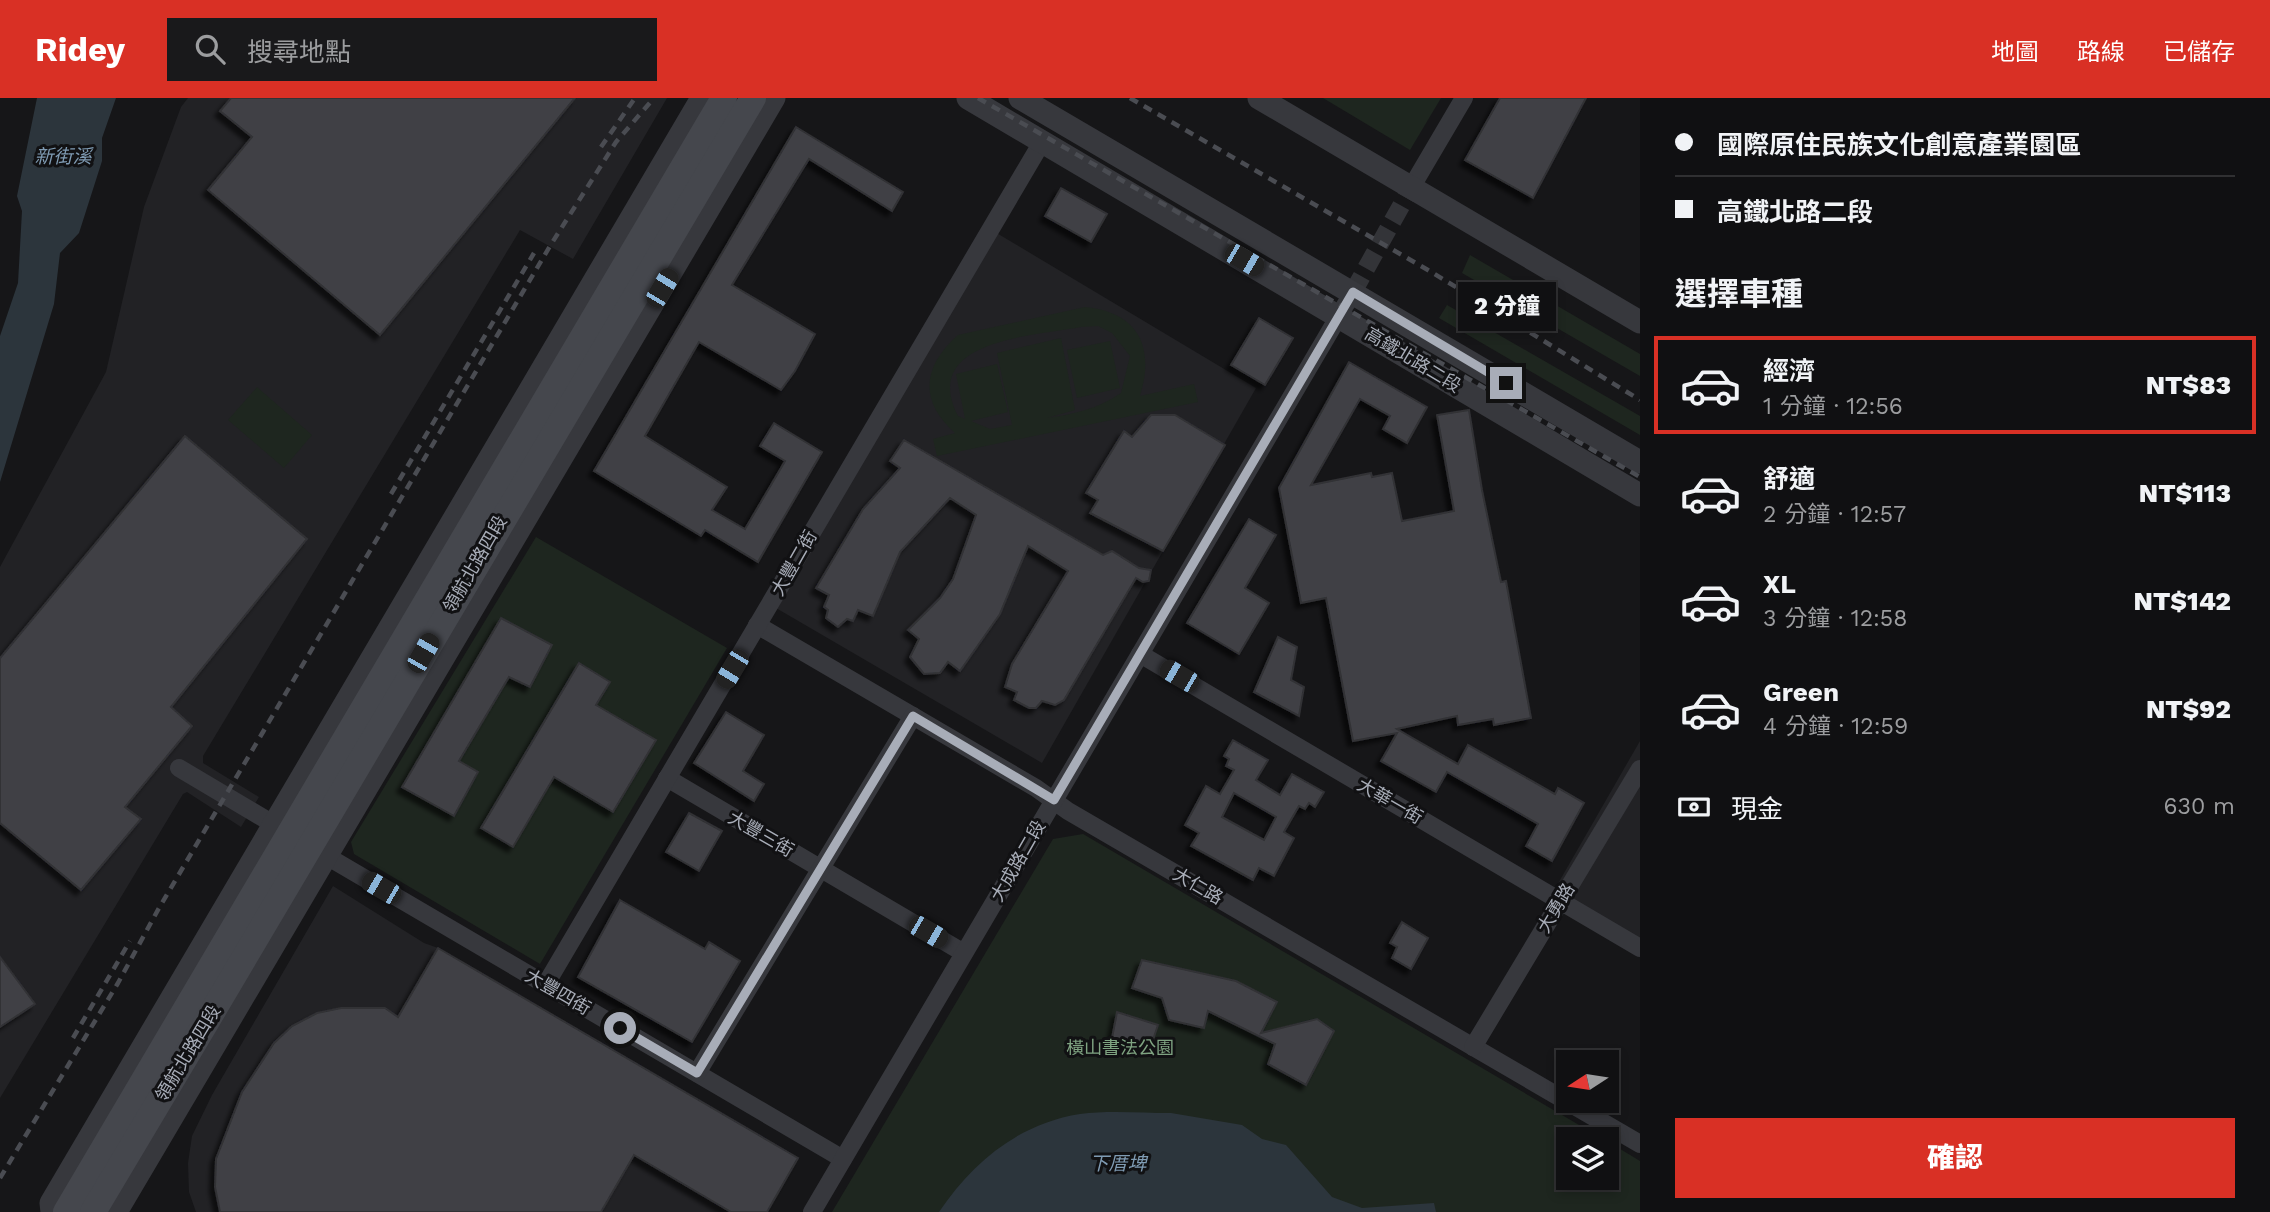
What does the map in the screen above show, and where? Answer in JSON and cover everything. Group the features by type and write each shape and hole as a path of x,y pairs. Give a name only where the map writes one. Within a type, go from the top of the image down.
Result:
{"main road":[{"name":"領航北路四段","path":"93,1212 301,840 724,98"},
{"name":"領航北路四段","path":"66,1212 301,840 753,98"}],"street":[{"name":"領航北路四段","path":"117,1212 301,840 702,98"},
{"name":"領航北路四段","path":"52,1212 51,1203 301,840 774,98"},
{"name":"高鐵北路二段","path":"968,98 1640,495"},
{"name":"高鐵北路二段","path":"1020,98 1640,462"},
{"path":"1259,98 1640,322"},
{"path":"1411,188 1464,98"},
{"name":"大豐二街","path":"546,984 1042,142"},
{"name":"大成路二段","path":"812,1212 1353,292"},
{"name":"大仁路","path":"757,625 1640,1144"},
{"name":"大華一街","path":"1140,654 1640,948"},
{"path":"697,1073 913,716"},
{"name":"大豐四街","path":"179,768 843,1159"},
{"name":"大勇路","path":"1473,1047 1640,769"},
{"name":"大豐三街","path":"667,778 964,953"}],"shaded area":[{"path":"188,98 667,98 573,259 520,230 203,756 203,763 259,797 241,827 187,792 183,794 0,1098 0,567 106,372 144,207 181,107"},
{"path":"995,232 1256,388 1042,763 776,608"},
{"path":"1640,741 1640,947 1552,894"},
{"path":"333,886 424,943 438,948 767,1212 196,1212 189,1192 188,1163 192,1136 212,1095"}],"green space":[{"path":"1323,98 1441,98 1410,150"},
{"path":"1470,255 1640,354 1640,376 1462,273"},
{"path":"1447,305 1640,416 1640,435 1439,318"},
{"path":"1085,307 1103,310 1118,316 1138,335 1145,363 1140,396 1194,384 1198,402 937,456 933,439 955,433 935,409 930,384 932,372 937,359 958,335","holes":["1098,326 1112,333 1130,356 1121,393 1112,399 1086,410 1047,418 1075,410 1061,338 997,353 1012,425 990,429 971,421 1008,412 997,364 956,374 965,419 958,416 950,391 954,371 967,357 987,346 1011,339 1081,327"]},
{"path":"1110,341 1120,388 1077,398 1067,350"},
{"path":"257,387 312,435 284,468 228,420"},
{"path":"536,537 727,648 540,964 354,854 351,842"},
{"name":"橫山書法公園","path":"1083,834 1583,1127 1556,1127 1556,1190 1619,1190 1619,1148 1640,1161 1640,1212 832,1212 1053,839"}],"water":[{"name":"新街溪","path":"37,98 116,98 102,138 102,161 79,233 60,253 54,304 0,482 0,336 18,283 22,211 17,196"},
{"name":"下厝埤","path":"1171,1113 1242,1125 1262,1139 1286,1145 1332,1197 1362,1208 1434,1203 1436,1212 939,1212 982,1162 1017,1136 1037,1126 1080,1114"}],"building":[{"path":"231,98 575,98 380,335 208,190 252,137 220,111"},
{"path":"1500,98 1586,98 1533,198 1465,160"},
{"path":"796,127 903,192 892,211 809,159 732,285 815,334 795,371 781,390 699,342 645,436 727,487 712,510 745,529 785,461 760,446 774,423 822,452 758,562 705,530 701,536 594,471"},
{"path":"1061,188 1107,214 1091,242 1045,216"},
{"path":"1259,318 1293,338 1265,385 1231,365"},
{"path":"1349,362 1427,407 1407,443 1383,429 1390,416 1360,399 1311,485 1371,473 1372,477 1392,473 1402,521 1454,511 1437,415 1469,410 1482,490 1501,582 1506,581 1531,718 1494,725 1493,719 1458,725 1457,716 1397,729 1458,764 1468,745 1555,794 1558,788 1584,803 1552,861 1526,846 1538,824 1447,772 1436,792 1381,761 1397,733 1353,741 1326,598 1301,603 1279,488"},
{"path":"1151,415 1175,415 1225,445 1163,551 1090,513 1098,500 1086,493 1124,431 1132,437"},
{"path":"185,436 307,539 171,707 192,726 125,807 141,819 81,890 0,823 0,658"},
{"path":"904,440 1103,555 1112,551 1139,568 1151,570 1149,581 1143,582 1136,578 1064,700 1055,705 1042,701 1036,708 1029,708 1014,700 1017,692 1005,687 1012,664 1068,571 1028,546 1000,614 960,671 948,662 940,673 924,674 910,657 919,639 908,630 940,598 953,579 976,515 950,498 900,552 873,616 858,610 853,621 847,619 838,627 826,618 828,610 824,607 829,595 816,588 863,509 900,468 890,461"},
{"path":"1249,519 1276,535 1245,588 1269,603 1239,654 1187,623"},
{"path":"501,618 552,645 530,687 509,677 459,761 478,772 454,816 402,787"},
{"path":"1278,637 1297,647 1291,680 1304,687 1299,716 1254,692"},
{"path":"579,663 610,682 596,705 656,740 613,812 554,777 513,847 481,828"},
{"path":"726,712 764,735 743,771 764,784 754,801 694,763"},
{"path":"1233,740 1268,760 1256,780 1280,795 1292,774 1324,792 1315,807 1309,803 1305,809 1299,806 1284,832 1294,838 1274,876 1259,868 1253,880 1191,846 1199,833 1185,825 1206,786 1220,794 1234,770 1226,766 1229,759 1224,756","holes":["1234,793 1276,817 1264,840 1222,817"]},
{"path":"689,813 722,831 699,871 666,852"},
{"path":"620,900 705,949 709,942 740,961 692,1042 578,977"},
{"path":"1402,922 1428,938 1411,969 1392,958 1397,947 1390,943"},
{"path":"438,948 798,1158 767,1212 731,1212 634,1155 601,1212 220,1212 215,1187 216,1159 242,1092 274,1043 292,1026 317,1013 341,1008 385,1008 398,1017"},
{"path":"0,957 35,1004 0,1027"},
{"path":"1142,960 1236,981 1277,1002 1261,1033 1317,1019 1334,1031 1306,1085 1268,1064 1275,1044 1208,1011 1204,1028 1169,1020 1162,998 1132,988"},
{"path":"1117,1012 1158,1025 1150,1049 1112,1038"}],"tunnel":[{"path":"1353,292 1411,188"}],"railway":[{"path":"601,147 635,98"},
{"path":"0,1178 118,983 159,908 550,246 616,142 654,98"},
{"path":"978,98 1640,477"},
{"path":"1130,98 1433,273 1640,400"},
{"path":"391,494 534,253"},
{"path":"73,1038 130,941"}],"route":[{"path":"620,1028 697,1073 913,716 1054,800 1353,292 1506,383"}]}
